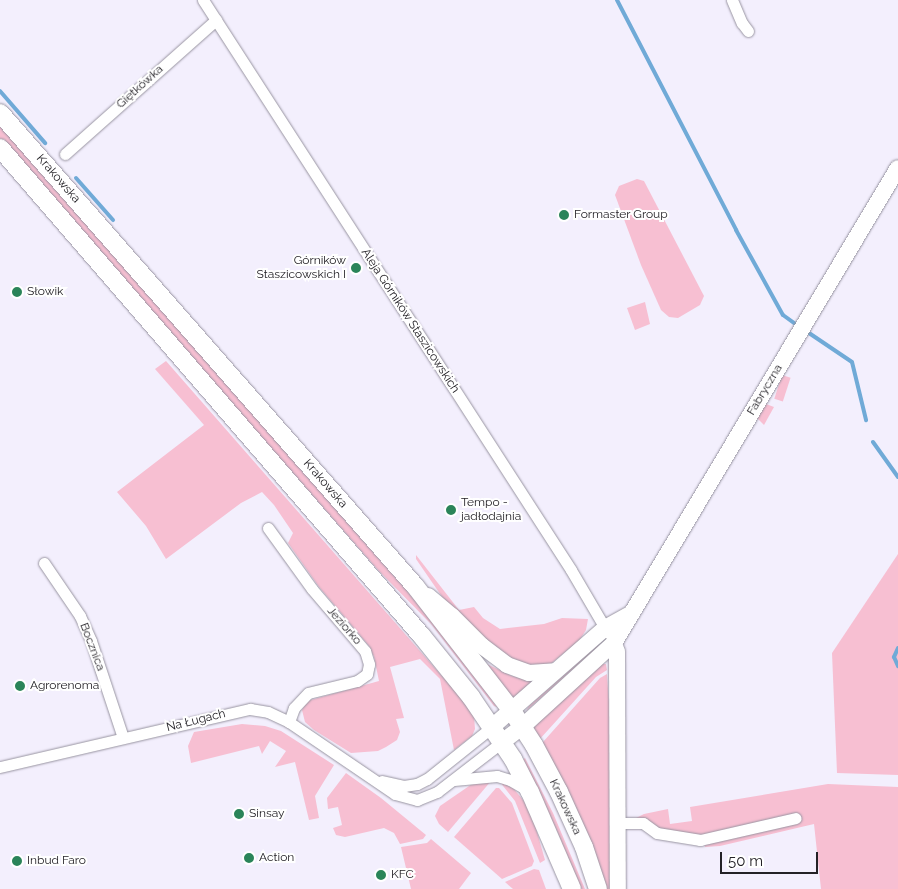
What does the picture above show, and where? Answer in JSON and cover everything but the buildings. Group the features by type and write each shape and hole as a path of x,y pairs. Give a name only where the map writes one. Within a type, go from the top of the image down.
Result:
{"main road":[{"name":"Krakowska","path":"0,113 415,586 512,711 559,792 584,847 598,889"},
{"name":"Krakowska","path":"0,148 421,635 502,742 530,792 572,889"},
{"name":"Fabryczna","path":"502,742 522,727 614,643 898,168"},
{"path":"415,586 452,616 482,646 506,665 529,673 556,671"},
{"name":"Fabryczna","path":"492,727 605,628 632,613"},
{"path":"614,643 617,652 618,889"}],"street":[{"name":"Aleja Górników Staszicowskich","path":"204,0 567,564 614,643"},
{"path":"732,0 742,23 748,31"},
{"name":"Giętkówka","path":"65,154 216,20"},
{"name":"Jeziorko","path":"268,528 312,589 365,651 369,664 367,674 363,678 308,693 294,708 289,722"},
{"name":"Bocznica","path":"44,564 80,616 91,641 123,738"},
{"name":"Na Ługach","path":"0,767 241,709 258,709 289,722 375,779 394,794 417,800 437,792 502,742"},
{"name":"Na Ługach","path":"375,779 392,785 410,786 417,784 427,779 492,727"},
{"name":"Na Ługach","path":"453,780 497,776 510,780 530,792"},
{"path":"617,823 643,823 657,833 700,840 796,818"}],"shaded area":[{"path":"0,125 441,630 497,707 494,706 431,624 378,570 0,139"},
{"path":"637,179 644,181 704,296 700,305 678,318 669,317 661,310 641,265 615,195 619,186"},
{"path":"645,302 650,324 635,330 627,308"},
{"path":"166,361 441,675 459,693 474,716 475,729 472,736 454,750 440,679 420,659 390,667 404,718 396,719 400,732 397,740 386,747 378,751 351,753 314,730 305,722 302,710 307,701 379,681 374,657 369,646 319,587 288,543 293,533 274,505 262,492 241,503 166,559 146,526 117,492 204,425 155,369"},
{"path":"782,375 791,378 783,402 774,399"},
{"path":"766,404 774,407 764,425 757,418"},
{"path":"898,554 898,775 837,773 832,653"},
{"path":"416,555 459,610 474,607 483,618 500,629 544,624 562,618 588,619 586,630 579,641 548,666 539,668 512,662 447,604 416,559"},
{"path":"599,646 526,711 529,706"},
{"path":"487,664 512,676 533,681 513,699"},
{"path":"602,664 606,664 607,670 596,677 539,740 532,728"},
{"path":"607,674 611,732 610,889 607,889 592,848 542,745 600,678"},
{"path":"242,724 265,726 281,731 334,765 315,796 319,818 309,820 295,762 275,767 286,751 270,741 262,754 259,746 191,763 188,746 194,732"},
{"path":"525,758 553,813 585,889 580,889 557,831 522,760"},
{"path":"346,773 381,798 426,835 423,839 400,844 394,833 384,828 345,837 336,835 333,828 342,825 338,807 328,809 327,798"},
{"path":"491,781 448,832 439,824 435,816 440,806 472,784"},
{"path":"500,782 513,788 524,801 533,818 545,860 540,863 515,801"},
{"path":"828,784 898,787 898,889 821,889 814,824 720,846 705,847 704,839 664,832 636,818 644,814 668,809 670,824 692,821 690,807"},
{"path":"496,788 499,788 512,803 534,861 532,866 502,879 454,837"},
{"path":"431,839 471,873 459,889 411,889 401,847 427,843"},
{"path":"534,869 539,870 546,889 513,889 505,882"}],"waterway":[{"path":"617,0 736,230 783,315 798,326"},
{"path":"0,91 45,143"},
{"path":"76,178 113,220"},
{"path":"806,331 852,362 866,420"},
{"path":"873,442 898,477"},
{"path":"898,648 894,657 898,666"}],"place":[{"name":"Formaster Group","path":"564,215"},
{"name":"Górników Staszicowskich I","path":"356,268"},
{"name":"Słowik","path":"17,292"},
{"name":"Tempo - jadłodajnia","path":"451,510"},
{"name":"Agrorenoma","path":"20,686"},
{"name":"Sinsay","path":"239,814"},
{"name":"Action","path":"249,858"},
{"name":"Inbud Faro","path":"17,861"},
{"name":"KFC","path":"381,875"}]}
